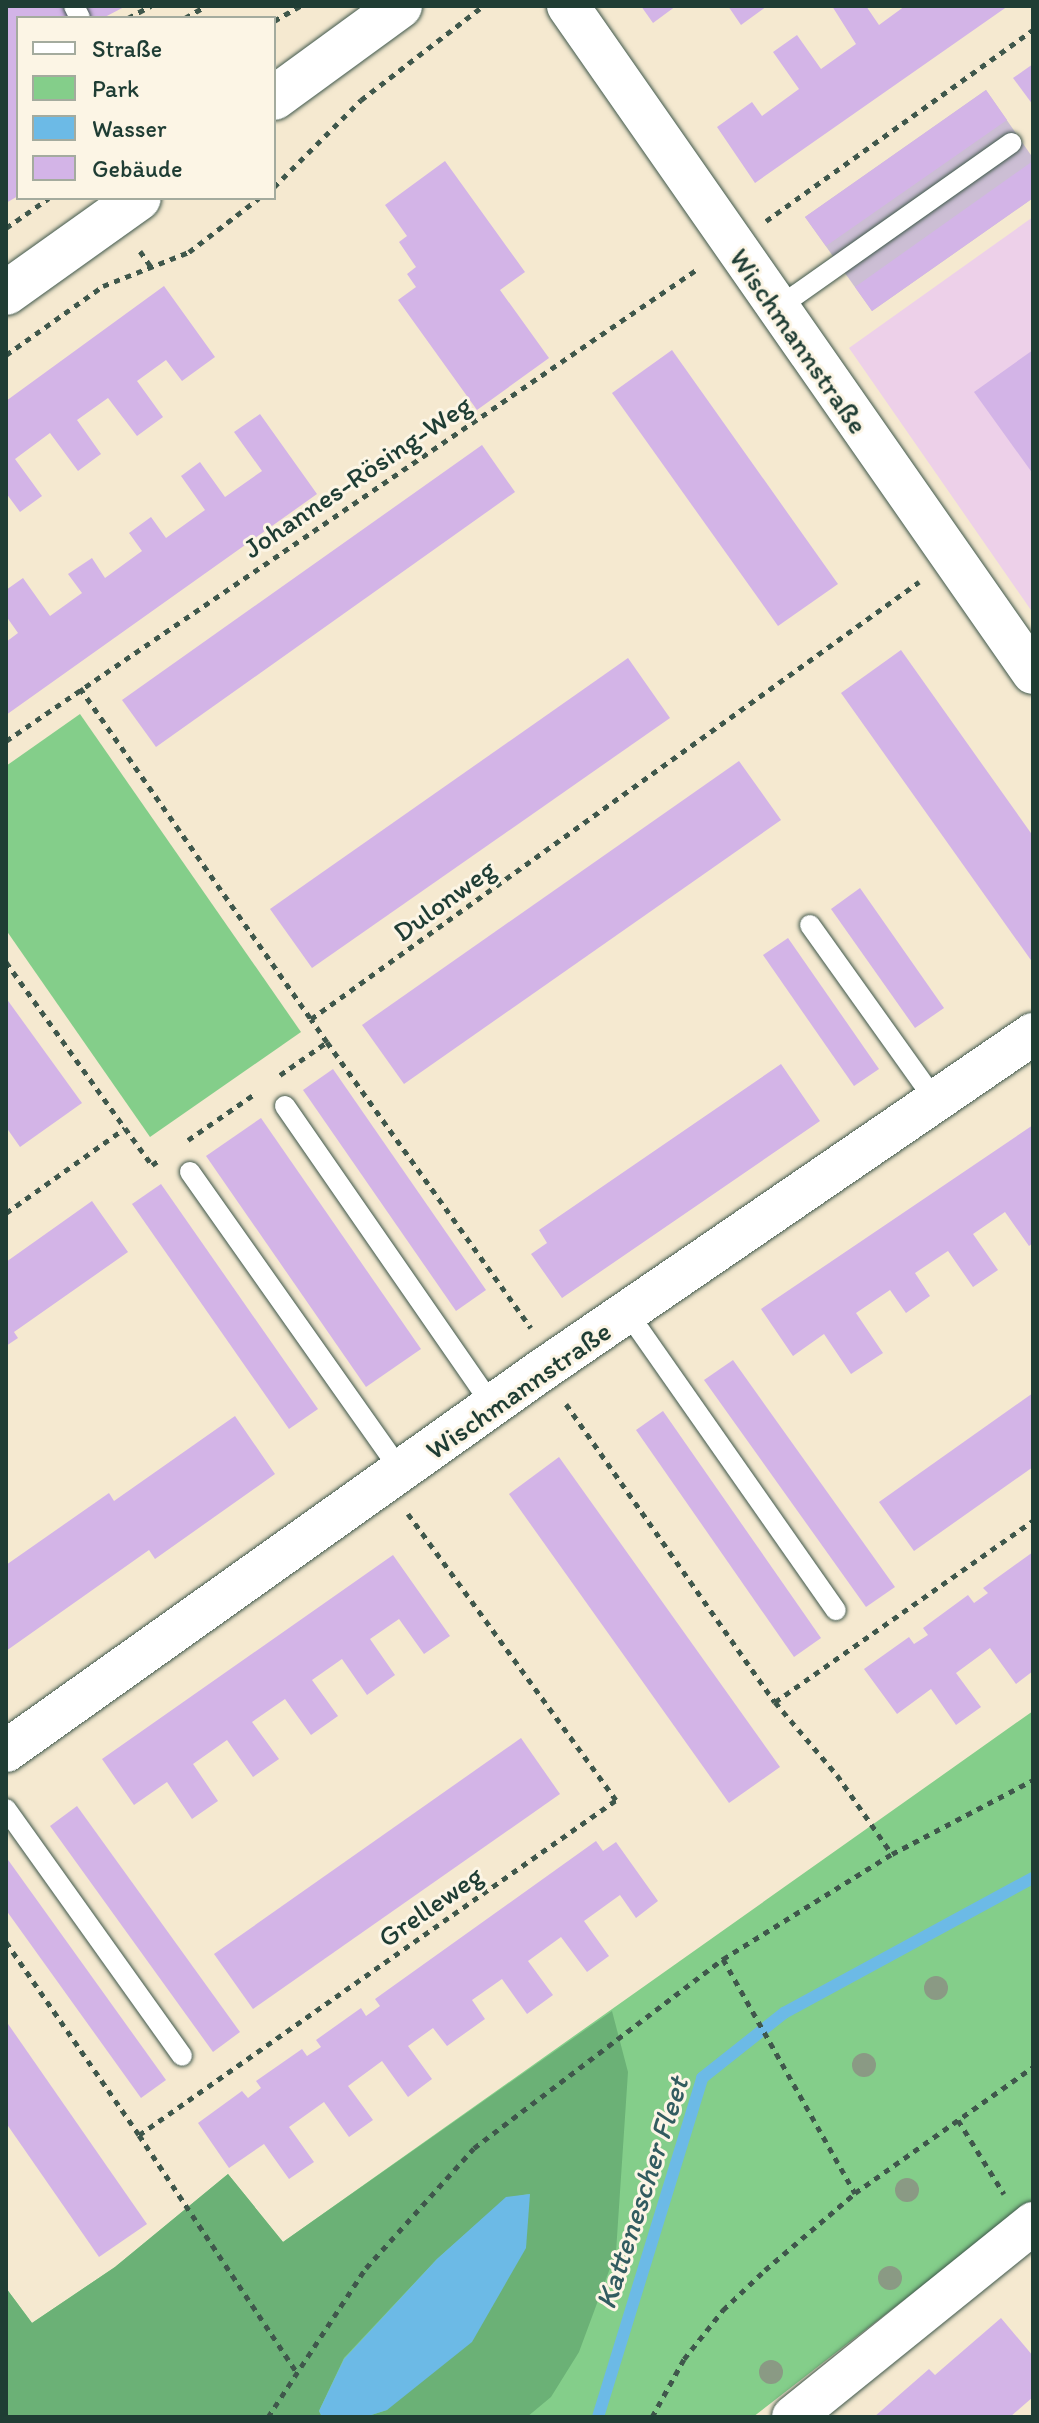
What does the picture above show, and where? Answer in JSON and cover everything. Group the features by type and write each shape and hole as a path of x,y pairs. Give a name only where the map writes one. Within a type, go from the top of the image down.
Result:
{"street":[{"path":"276,97 400,6"},
{"name":"Wischmannstraße","path":"568,6 731,246 1033,673"},
{"path":"6,293 136,200"},
{"name":"Wischmannstraße","path":"6,1751 555,1362 1033,1034"},
{"path":"793,2417 1030,2231"}],"lane":[{"path":"776,309 1011,143"},
{"path":"810,925 935,1100"},
{"path":"285,1106 493,1406"},
{"path":"190,1172 394,1479"},
{"path":"627,1312 836,1610"},
{"path":"6,1809 182,2056"}],"path":[{"path":"132,16 151,6"},
{"path":"188,16 206,6"},
{"path":"276,20 300,6"},
{"path":"276,185 361,100 483,6"},
{"name":"Johannes-Rösing-Weg","path":"6,741 731,246 1033,30"},
{"path":"6,228 46,200"},
{"path":"6,355 103,286 189,252 256,200"},
{"name":"Dulonweg","path":"311,1019 952,559"},
{"path":"80,688 555,1362"},
{"path":"6,962 152,1165 164,1157"},
{"path":"277,1077 327,1042"},
{"path":"177,1148 265,1086"},
{"path":"6,1213 125,1128"},
{"name":"Grelleweg","path":"139,2135 616,1800 394,1479"},
{"path":"775,1702 837,1775 892,1854"},
{"path":"268,2417 366,2268 474,2148 723,1959 892,1854 1033,1780"},
{"path":"6,1942 297,2371"},
{"path":"723,1959 855,2193"},
{"path":"652,2417 684,2359 723,2310 855,2193 1033,2067"},
{"path":"958,2120 1030,2231"}],"shaded area":[{"path":"986,90 1033,158 1033,198 872,311 805,217"},
{"path":"1033,217 1033,613 849,348"}],"green space":[{"path":"80,714 301,1032 150,1137 6,930 6,766"},
{"path":"1033,1711 1033,2200 753,2417 6,2417 6,2288 32,2323 115,2267 228,2174 283,2242"},
{"path":"612,2011 628,2072 616,2252 579,2352 551,2397 527,2417 365,2417 387,2410 529,2194 506,2198 437,2259 344,2358 319,2411 322,2417 6,2417 6,2288 32,2323 115,2267 228,2174 283,2242"}],"water":[{"path":"530,2194 526,2248 472,2342 387,2410 365,2417 322,2417 319,2411 344,2359 437,2259 506,2197"}],"building":[{"path":"6,6 126,6 107,16 16,16 16,197 6,203"},
{"path":"641,6 676,6 653,23"},
{"path":"728,6 767,6 741,25"},
{"path":"832,6 866,6 879,25 905,6 1008,6 755,183 717,127 752,102 762,116 799,89 773,52 797,35 821,69 856,44"},
{"path":"1033,64 1033,105 1013,78"},
{"path":"986,90 1007,120 826,246 805,217"},
{"path":"445,161 525,272 500,290 549,358 477,410 398,300 416,287 407,274 416,267 399,242 407,236 385,205"},
{"path":"1033,161 1033,198 872,311 855,287"},
{"path":"164,286 215,357 182,381 166,360 137,381 163,417 137,436 108,398 77,420 101,454 78,471 50,433 15,459 42,496 20,512 6,493 6,401"},
{"path":"672,350 838,584 778,626 612,393"},
{"path":"1033,350 1033,474 974,392"},
{"path":"260,414 317,494 6,715 6,642 18,633 6,616 6,590 23,578 50,616 82,593 68,574 92,558 105,578 142,551 129,533 151,517 166,538 205,510 181,476 200,462 225,497 262,471 234,432"},
{"path":"482,445 515,492 156,747 122,700"},
{"path":"901,650 1033,836 1033,963 841,693"},
{"path":"628,658 670,718 312,968 270,909"},
{"path":"739,761 781,820 404,1084 362,1025"},
{"path":"860,888 944,1008 915,1028 831,909"},
{"path":"788,938 879,1069 854,1086 763,955"},
{"path":"6,998 82,1103 20,1147 6,1127"},
{"path":"781,1064 820,1121 562,1298 531,1254 547,1243 539,1230"},
{"path":"333,1069 486,1290 456,1311 303,1090"},
{"path":"261,1118 421,1349 366,1387 206,1156"},
{"path":"1033,1125 1033,1243 1029,1246 1005,1212 973,1234 998,1270 973,1287 948,1251 915,1273 930,1296 906,1313 890,1290 856,1313 883,1353 851,1374 824,1334 793,1356 761,1309"},
{"path":"161,1184 318,1409 289,1429 132,1204"},
{"path":"92,1201 128,1252 14,1332 18,1338 6,1346 6,1262"},
{"path":"733,1360 895,1587 866,1607 704,1380"},
{"path":"1033,1393 1033,1467 914,1551 879,1502"},
{"path":"663,1411 821,1638 794,1657 636,1430"},
{"path":"235,1416 275,1474 155,1559 149,1550 6,1651 6,1565 109,1493 114,1501"},
{"path":"559,1457 780,1767 729,1803 509,1494"},
{"path":"1033,1552 1033,1671 1016,1684 990,1648 956,1673 981,1707 956,1725 931,1689 897,1714 864,1669 909,1637 914,1644 928,1635 923,1628 968,1595 974,1603 988,1593 983,1588"},
{"path":"393,1555 450,1636 424,1654 399,1619 370,1639 395,1675 367,1695 342,1659 312,1680 338,1716 311,1735 285,1699 252,1722 279,1759 253,1777 227,1740 193,1764 218,1801 192,1819 167,1782 134,1805 102,1759"},
{"path":"521,1738 560,1794 253,2009 214,1954"},
{"path":"77,1806 240,2032 213,2052 50,1826"},
{"path":"596,1841 603,1851 616,1842 658,1901 636,1918 620,1895 584,1921 609,1956 587,1972 561,1937 528,1961 553,1995 527,2014 502,1979 472,2000 485,2019 447,2046 433,2028 408,2046 432,2079 408,2097 382,2061 348,2086 373,2120 349,2137 324,2102 289,2127 314,2162 289,2179 264,2144 229,2168 198,2123 242,2091 248,2098 261,2088 256,2081 302,2049 307,2056 321,2047 316,2040 361,2008 366,2016 380,2006 375,1999"},
{"path":"6,1857 166,2080 141,2098 6,1910"},
{"path":"6,2021 147,2224 99,2257 6,2123"},
{"path":"1001,2318 1033,2356 1033,2397 1010,2417 874,2417 929,2369 935,2375"}],"waterway":[{"name":"Kattenescher Fleet","path":"598,2417 702,2078 784,2013 1033,1878"}]}
